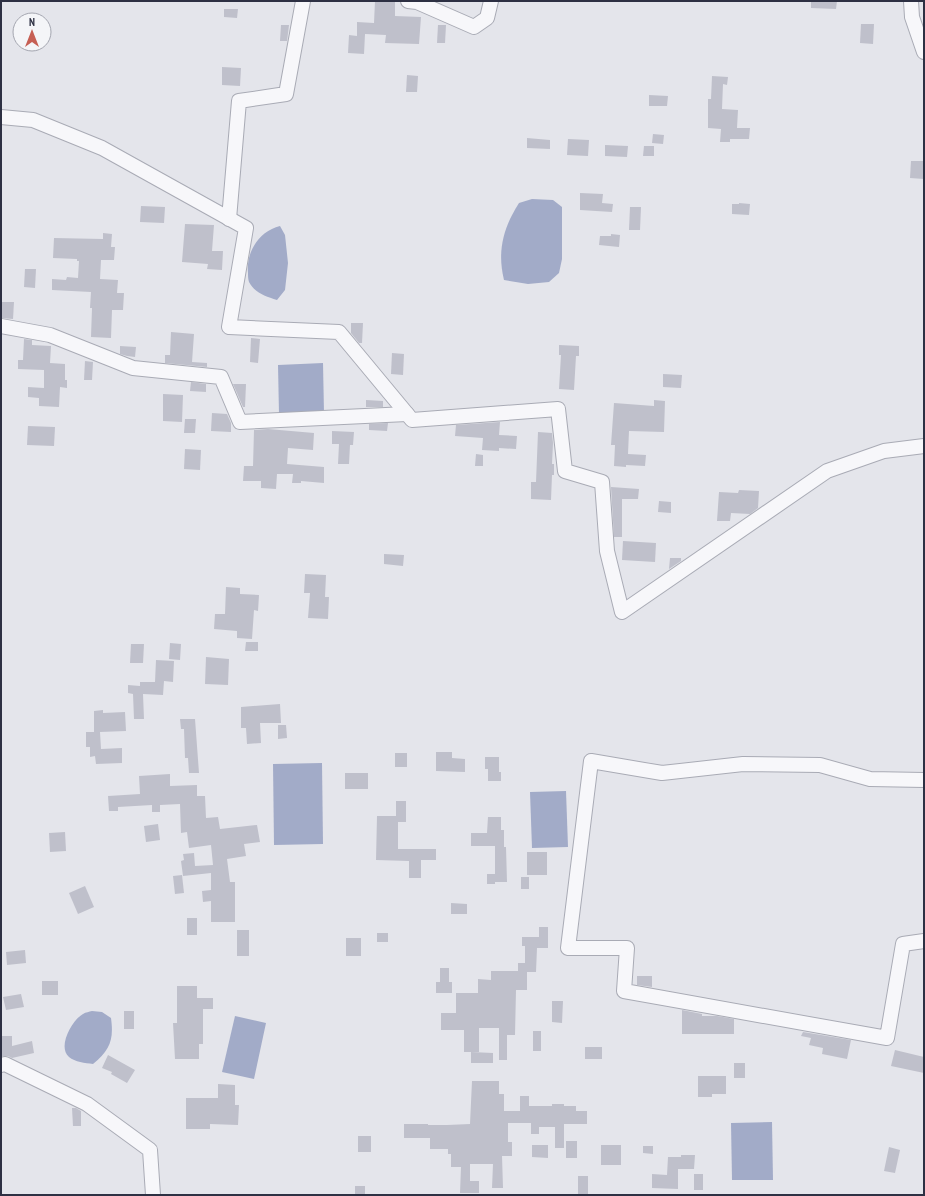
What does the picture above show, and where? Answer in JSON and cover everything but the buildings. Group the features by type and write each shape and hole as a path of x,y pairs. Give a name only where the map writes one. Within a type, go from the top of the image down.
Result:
{"street":[{"path":"229,219 239,101 286,94 303,1"},
{"path":"408,1 417,2 474,27 487,18 491,1"},
{"path":"911,1 912,17 924,52"},
{"path":"1,118 33,120 102,148 246,228 229,327 339,332 412,420 558,409 565,471 602,482 607,551 622,612 826,471 884,451 924,446"},
{"path":"1,326 50,335 133,368 221,377 240,422 407,414"},
{"path":"924,780 870,779 820,765 743,764 662,773 591,761 568,948 627,948 624,991 887,1038 903,944 924,941"},
{"path":"1,1065 5,1064 87,1104 150,1150 153,1195"}],"water":[{"path":"532,199 553,200 562,207 562,259 559,273 549,282 528,284 504,280 501,249 505,231 513,212 519,203"},
{"path":"280,226 285,235 288,263 285,290 277,300 261,294 251,286 248,280 248,265 249,258 255,244 266,232"},
{"path":"323,363 324,413 279,414 278,365"},
{"path":"322,763 323,844 274,845 273,764"},
{"path":"566,791 568,847 532,848 530,792"},
{"path":"86,1012 102,1012 111,1018 112,1026 110,1044 99,1059 93,1064 71,1059 66,1053 65,1047 67,1034 74,1022"},
{"path":"235,1016 266,1023 254,1079 222,1072"},
{"path":"772,1122 773,1180 732,1180 731,1123"}]}
